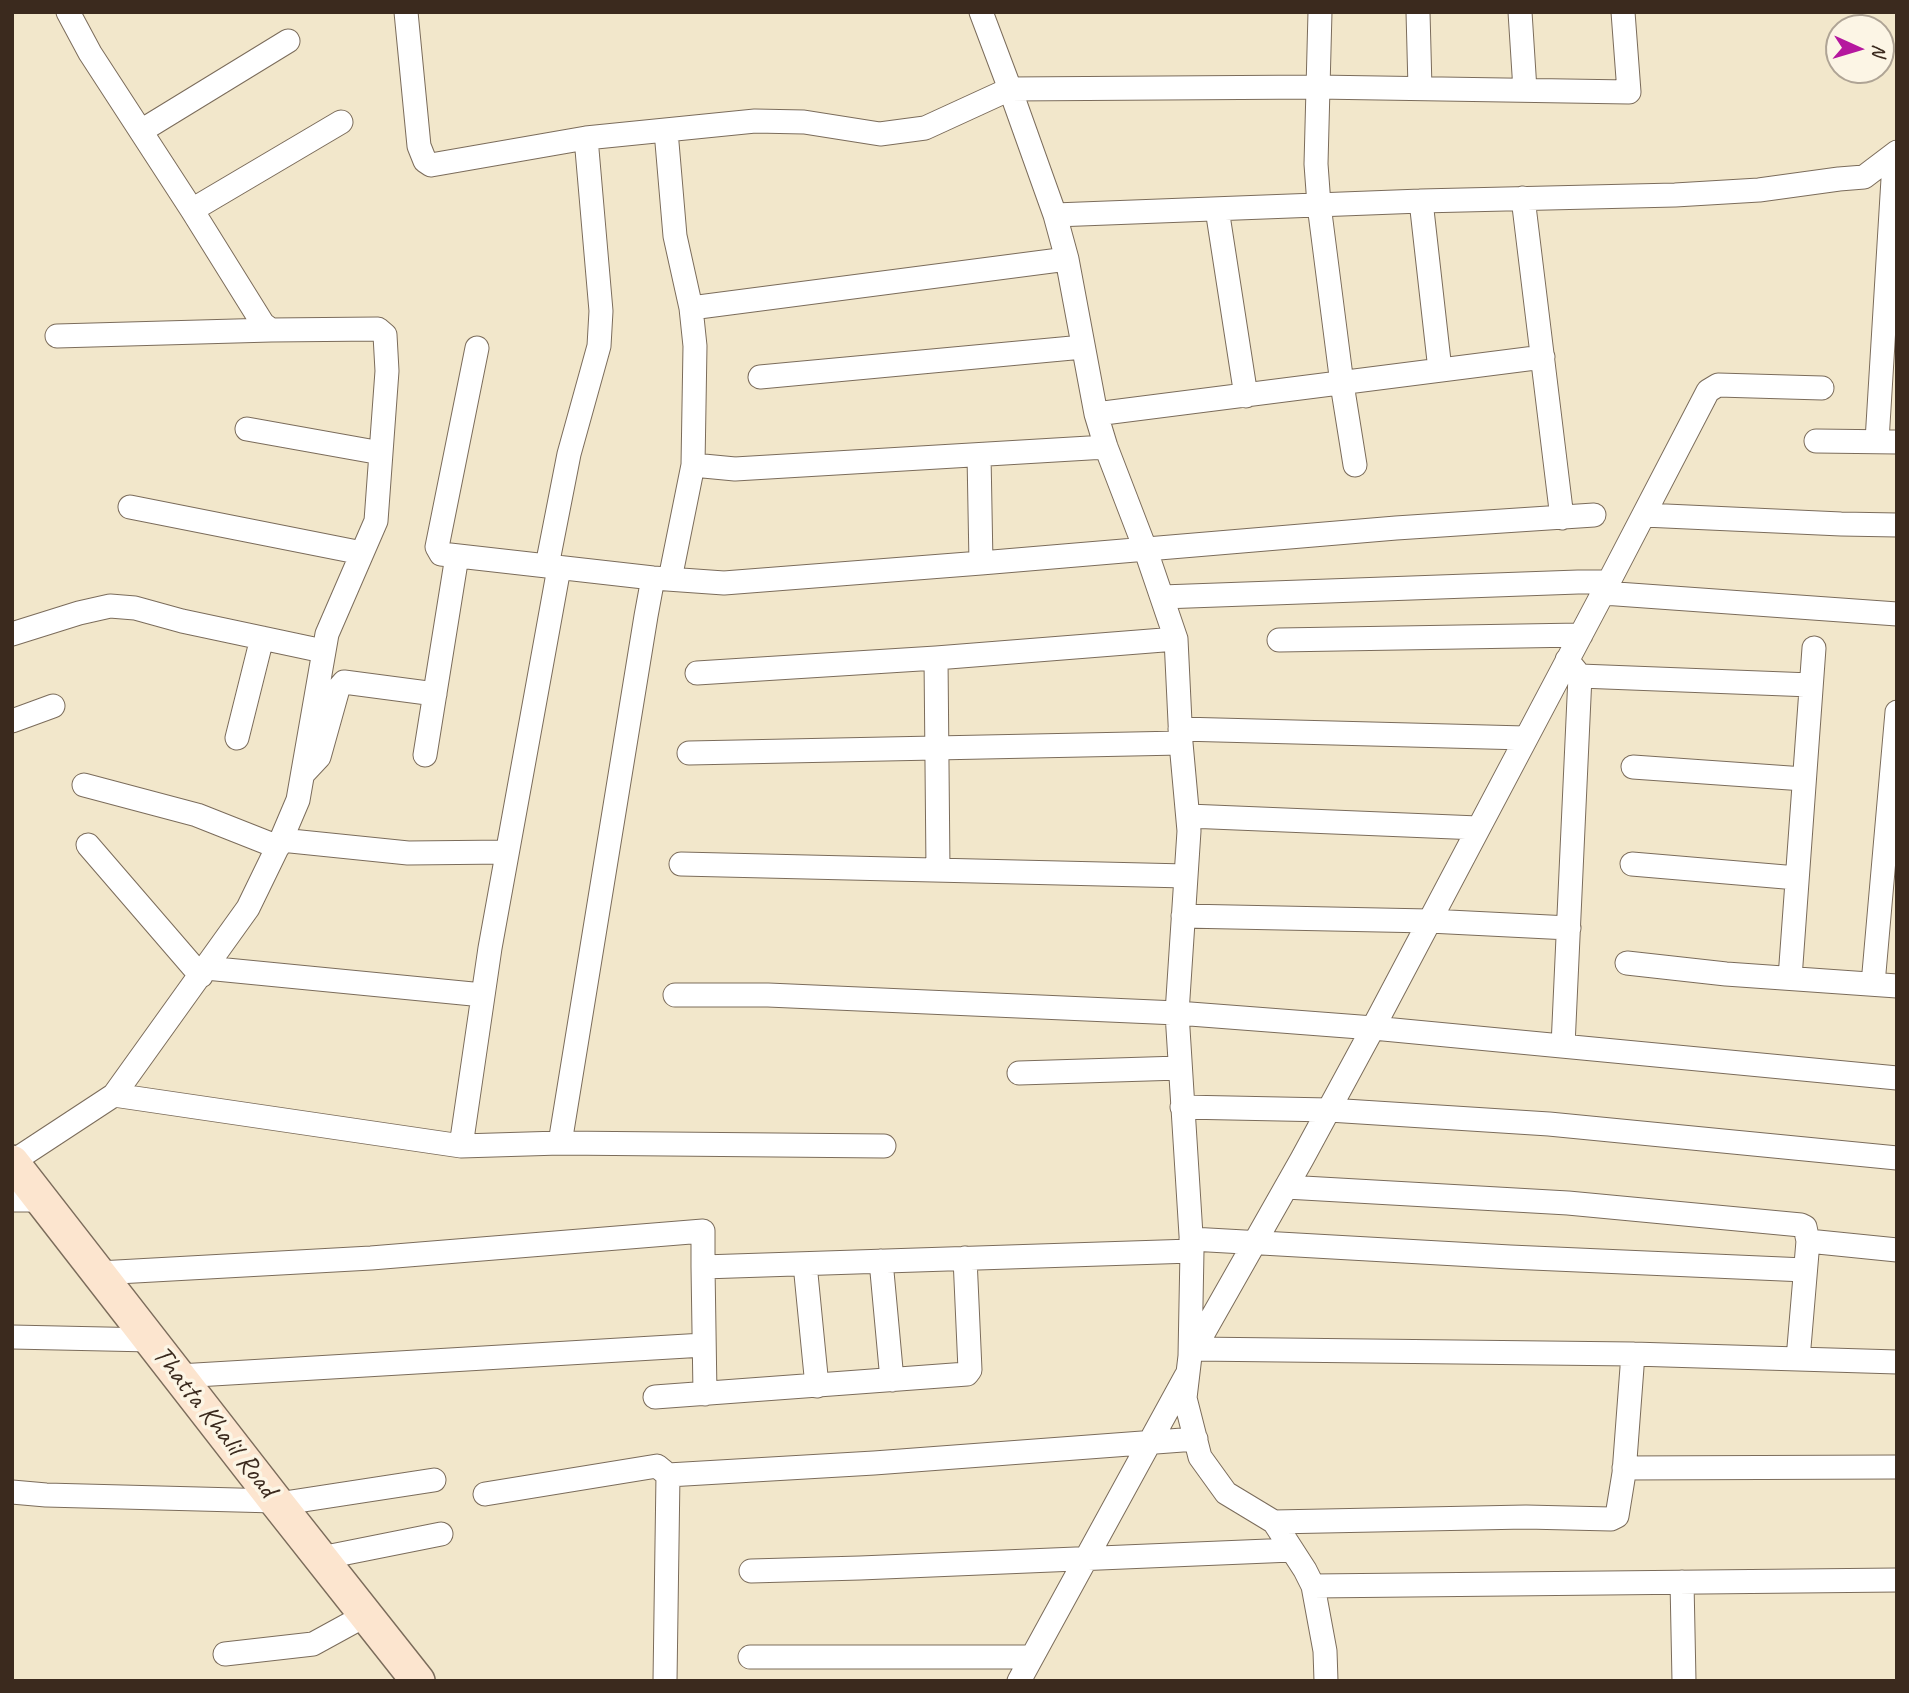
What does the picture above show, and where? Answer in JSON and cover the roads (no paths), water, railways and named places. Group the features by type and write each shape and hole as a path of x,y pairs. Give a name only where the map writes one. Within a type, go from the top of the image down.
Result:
{"street":[{"path":"68,12 90,53 263,324 271,330"},
{"path":"406,12 419,146 425,161 431,165 586,138 755,121 804,122 880,134 925,128 1010,89 1317,87 1629,92 1623,12"},
{"path":"981,12 1055,215 1067,259 1096,414 1176,639 1189,831 1177,1013 1191,1245 1190,1359 1185,1398 1200,1457 1226,1493 1274,1522 1313,1586 1325,1651 1326,1681"},
{"path":"1320,12 1316,164 1319,205 1355,465"},
{"path":"1418,12 1420,88"},
{"path":"1520,12 1525,90"},
{"path":"141,131 288,41"},
{"path":"192,210 341,122"},
{"path":"560,1143 637,670 693,465 695,346 691,308 675,236 666,131"},
{"path":"460,1146 569,454 599,346 601,311 586,138"},
{"path":"1864,177 1897,152"},
{"path":"1055,215 1421,201 1675,195 1864,177 1895,179 1887,441 1816,440"},
{"path":"1523,198 1562,518"},
{"path":"1421,201 1440,370"},
{"path":"1217,209 1246,396"},
{"path":"691,308 1067,259"},
{"path":"12,1162 114,1095 248,908 279,844 298,800 327,634 376,521 387,371 386,335 378,329 57,336"},
{"path":"760,377 1083,347"},
{"path":"477,348 437,547 441,554 661,579 724,583 1146,551 1396,528 1594,515"},
{"path":"1096,414 1543,357"},
{"path":"1563,1046 1569,928 1574,668 1581,635 1708,391 1718,385 1822,388"},
{"path":"247,429 381,453"},
{"path":"693,465 735,469 1106,447"},
{"path":"979,455 981,563"},
{"path":"130,507 362,553"},
{"path":"1644,515 1897,525"},
{"path":"425,755 457,556"},
{"path":"1162,597 1578,582 1606,588 1897,614"},
{"path":"12,634 110,606 135,608 182,621 323,651"},
{"path":"1279,640 1581,635"},
{"path":"237,738 261,638"},
{"path":"697,673 1176,639"},
{"path":"1790,978 1814,648"},
{"path":"936,658 938,870"},
{"path":"1574,668 1811,685"},
{"path":"1019,1681 1149,1444 1190,1359 1373,1028 1525,738 1574,668"},
{"path":"301,777 319,757 338,690 344,682 435,694"},
{"path":"12,721 53,706"},
{"path":"1873,984 1897,712"},
{"path":"688,753 936,748 1181,736 1525,738"},
{"path":"1633,767 1804,779"},
{"path":"84,785 197,815 279,844 408,853 507,852"},
{"path":"1188,816 1478,828"},
{"path":"88,845 204,972 483,995"},
{"path":"681,864 1186,876"},
{"path":"1632,864 1797,878"},
{"path":"1183,916 1569,928"},
{"path":"1627,963 1897,986"},
{"path":"675,995 768,995 1177,1013 1373,1028 1897,1078"},
{"path":"1019,1073 1180,1068"},
{"path":"114,1095 460,1146 560,1143 884,1146"},
{"path":"1182,1107 1329,1110 1549,1124 1897,1158"},
{"name":"Thatta Khalil Road","path":"12,1162 27,1200 99,1273 418,1681"},
{"path":"1286,1187 1568,1203 1801,1225 1805,1227 1808,1241 1798,1359"},
{"path":"99,1273 371,1258 704,1231 705,1394"},
{"path":"1808,1241 1897,1250"},
{"path":"703,1267 965,1258 1254,1243 1510,1258 1805,1270"},
{"path":"655,1397 967,1374 970,1370 965,1258"},
{"path":"881,1261 892,1380"},
{"path":"805,1264 817,1386"},
{"path":"12,1337 151,1340"},
{"path":"179,1376 704,1345"},
{"path":"1190,1359 1633,1354 1897,1362"},
{"path":"1274,1522 1617,1516 1624,1468 1633,1354"},
{"path":"485,1494 657,1466 668,1475 1196,1439"},
{"path":"1624,1468 1897,1467"},
{"path":"664,1681 668,1475"},
{"path":"12,1492 277,1502 434,1480"},
{"path":"320,1558 441,1534"},
{"path":"751,1570 1292,1550"},
{"path":"1313,1586 1897,1580"},
{"path":"1682,1582 1684,1681"},
{"path":"225,1654 313,1644 366,1615"},
{"path":"750,1657 1032,1657"}]}
